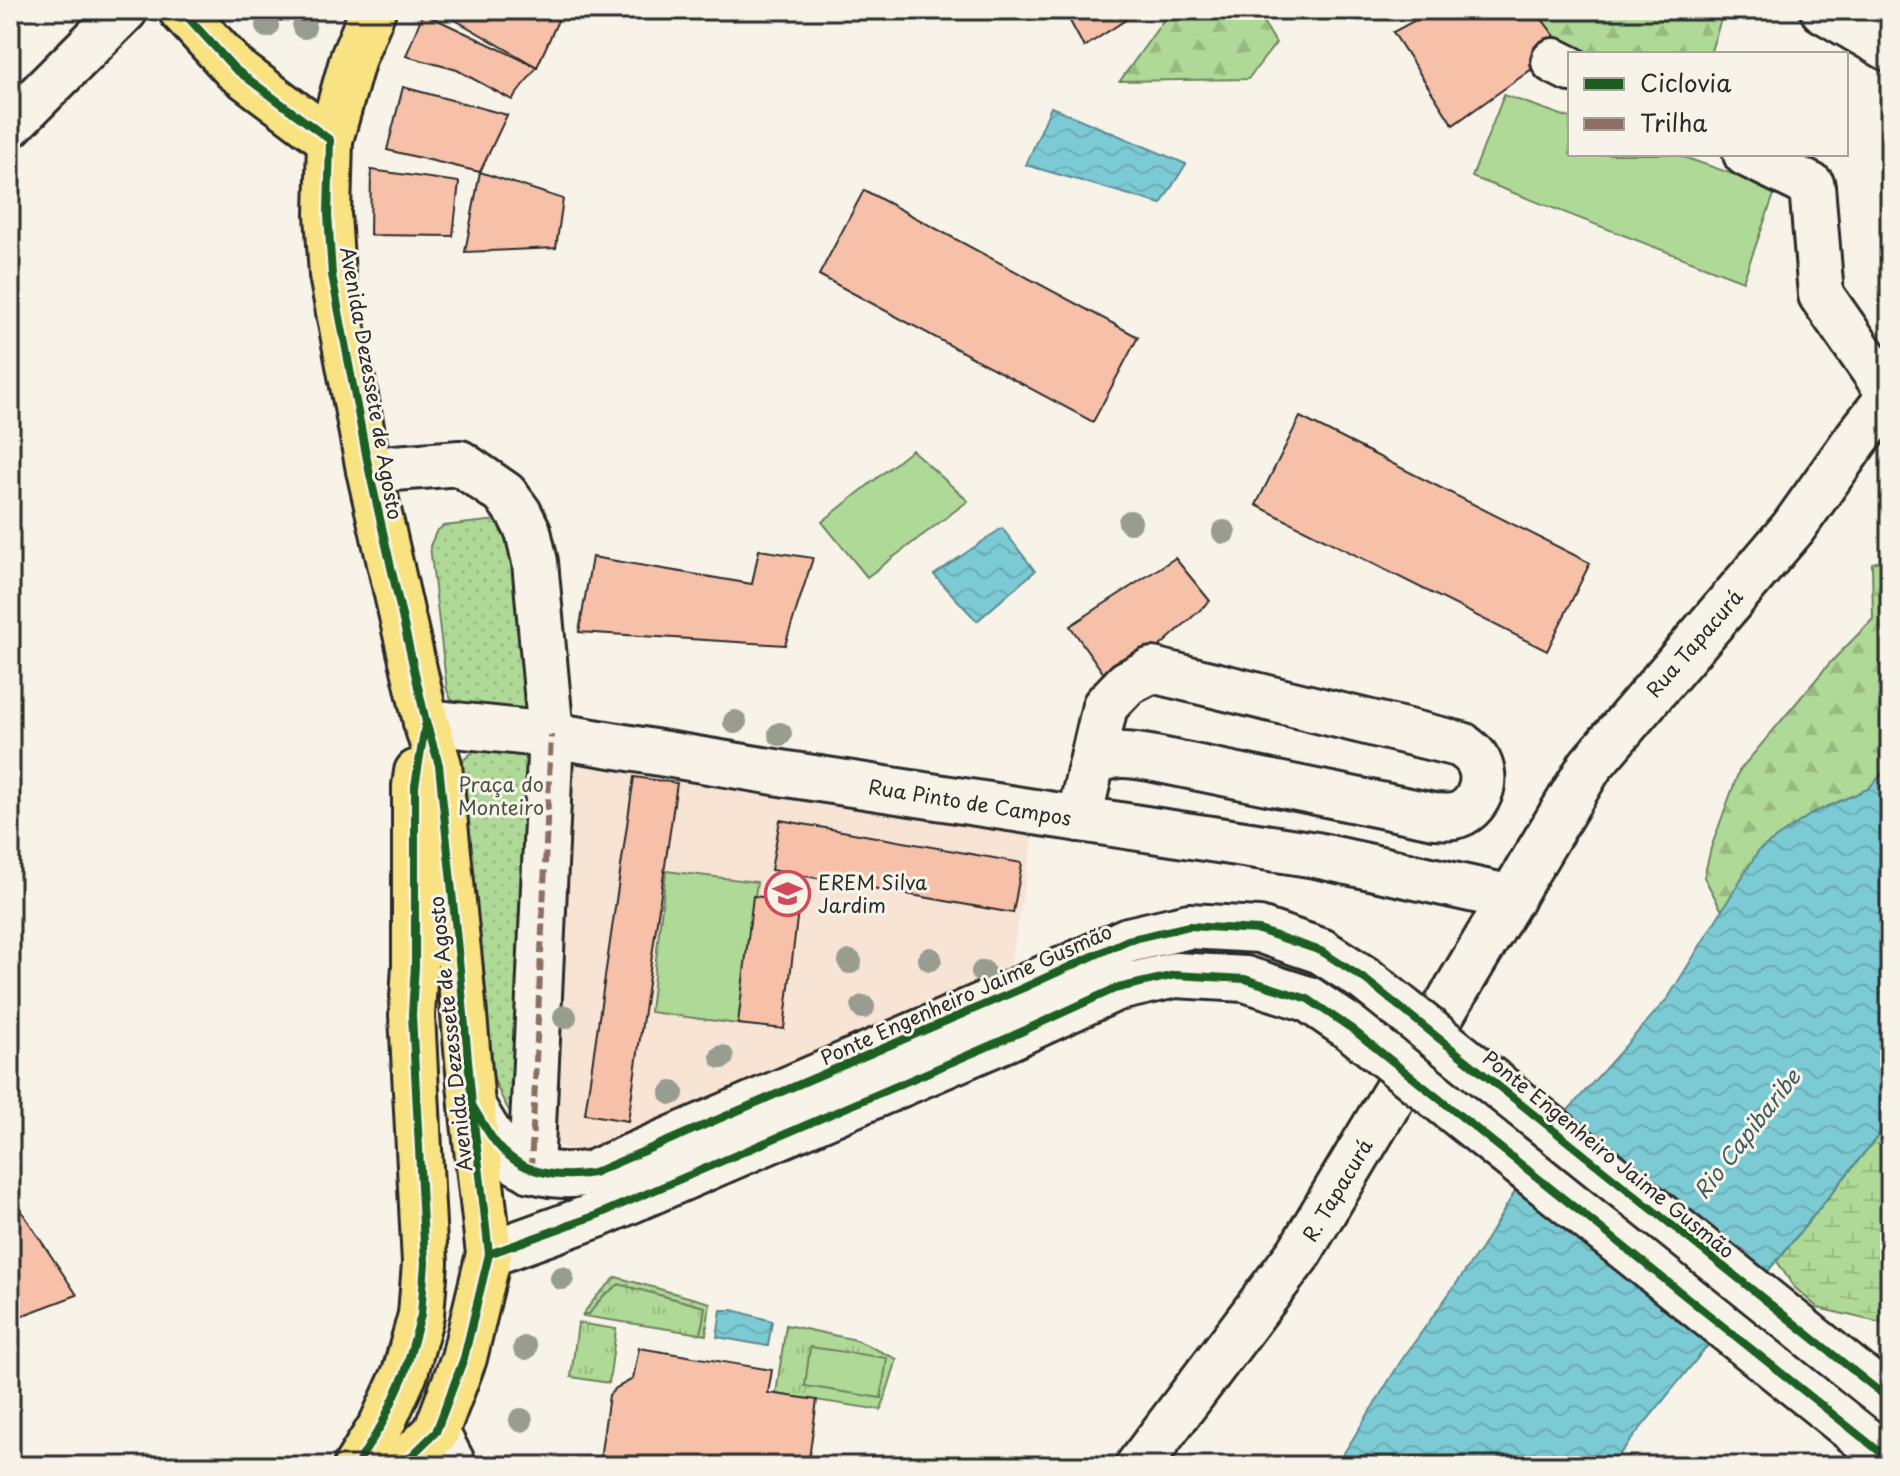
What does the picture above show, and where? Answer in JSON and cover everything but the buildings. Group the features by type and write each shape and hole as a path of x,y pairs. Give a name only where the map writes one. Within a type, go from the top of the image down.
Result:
{"main road":[{"path":"181,10 235,69 330,140"},
{"name":"Avenida Dezessete de Agosto","path":"373,10 353,58 330,140 328,214 332,275 369,470 426,722 439,765 489,1254 445,1449 401,1466"},
{"name":"Avenida Dezessete de Agosto","path":"356,1466 382,1424 405,1373 421,1315 425,1263 412,1015 415,786 426,722"},
{"path":"412,1015 428,1040 441,1109 469,1216 489,1254"}],"street":[{"path":"10,125 125,10"},
{"path":"1823,10 1890,49"},
{"path":"1750,156 1812,186 1821,295 1890,395"},
{"name":"Rua Tapacurá","path":"1512,898 1590,766 1793,528 1890,395"},
{"path":"369,470 460,463 505,494 528,531 535,562 551,735 531,1170"},
{"path":"1079,819 1105,706 1127,683 1152,670 1462,745 1477,759 1483,775 1482,791 1470,809 1453,816 1434,816 1125,754 1103,757 1092,764"},
{"name":"Rua Pinto de Campos","path":"426,722 551,735 1316,855 1512,898"},
{"name":"R. Tapacurá","path":"1138,1466 1299,1253 1512,898"},
{"name":"Ponte Engenheiro Jaime Gusmão","path":"489,1254 595,1194 1009,994 1128,940 1189,926 1259,930 1321,951 1366,980 1890,1400"},
{"name":"Ponte Engenheiro Jaime Gusmão","path":"595,1194 1010,1037 1114,989 1175,975 1245,979 1308,999 1352,1029 1890,1460"},
{"name":"Ponte Engenheiro Jaime Gusmão","path":"472,1105 497,1145 518,1164 531,1170 573,1176 595,1194"}],"shaded area":[{"name":"EREM Silva Jardim","path":"558,746 1038,813 1009,972 592,1159 540,1137"}],"green space":[{"path":"1171,10 1256,10 1276,43 1248,79 1120,81"},
{"path":"1535,10 1724,10 1711,52 1572,52 1563,47"},
{"path":"1504,95 1568,117 1568,156 1681,156 1776,189 1743,281 1472,177"},
{"path":"912,450 968,501 867,577 822,522"},
{"name":"Praça do Monteiro","path":"515,518 541,717 457,705 447,690 430,546 436,532 443,526"},
{"path":"1890,559 1890,766 1868,789 1813,813 1759,850 1722,911 1704,877 1711,848 1739,771 1829,664 1873,619 1872,563"},
{"name":"Praça do Monteiro","path":"475,750 537,750 518,1124 498,1089 485,1051 459,764"},
{"path":"666,871 757,882 738,1024 650,1012"},
{"path":"1890,1121 1890,1322 1882,1323 1818,1308 1793,1286 1777,1261"},
{"path":"616,1277 710,1303 706,1335 701,1334 705,1307 619,1284 602,1297 589,1314 583,1314"},
{"path":"619,1284 705,1307 701,1334 583,1316 589,1314 602,1297"},
{"path":"578,1323 616,1329 609,1383 571,1377"},
{"path":"786,1325 856,1340 897,1359 881,1410 776,1394"},
{"path":"810,1347 887,1358 881,1398 805,1386"}],"water":[{"path":"1051,107 1186,164 1161,204 1026,165"},
{"path":"1002,528 1035,571 977,621 934,575"},
{"name":"Rio Capibaribe","path":"1890,766 1890,1121 1610,1466 1336,1466 1401,1361 1481,1249 1553,1127 1668,998 1759,850 1813,813 1868,789"},
{"path":"721,1310 733,1310 772,1321 768,1346 717,1337"}],"marked path":[{"path":"531,1170 551,735"}],"cycle path":[{"path":"181,10 235,69 330,140 328,214 332,275 369,470 426,722 439,765 489,1254 464,1358 436,1432 401,1466"},
{"path":"356,1466 382,1424 405,1373 421,1315 425,1263 412,1015 415,786 425,726"},
{"path":"472,1105 496,1143 516,1162 553,1174 593,1173 1128,940 1189,926 1259,930 1321,951 1366,980 1890,1400"},
{"path":"489,1254 597,1215 1114,989 1175,975 1245,979 1308,999 1352,1029 1890,1460"}],"place":[{"name":"EREM Silva Jardim","path":"787,893"}]}
